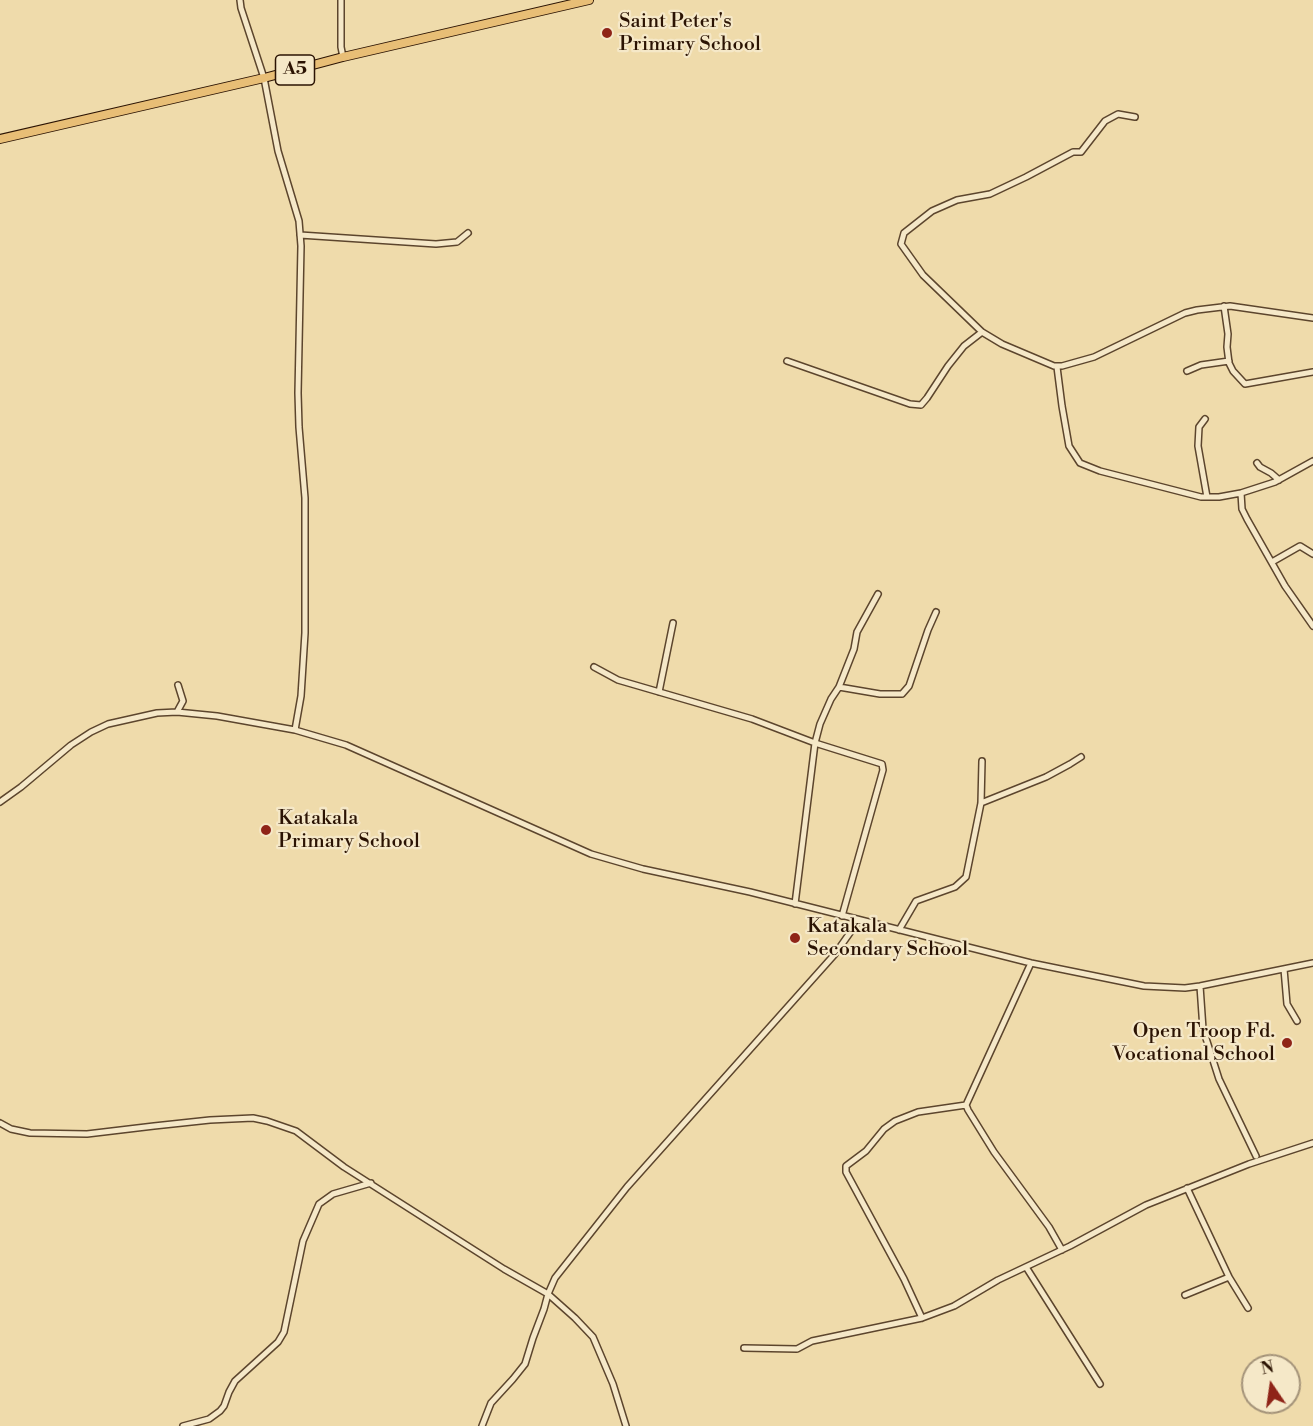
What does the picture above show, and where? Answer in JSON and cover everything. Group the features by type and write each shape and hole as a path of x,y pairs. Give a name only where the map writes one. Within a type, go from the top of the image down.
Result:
{"main road":[{"name":"A5","path":"0,139 589,0"}],"street":[{"path":"240,0 264,78 278,151 299,221 301,296 298,427 304,498 305,633 301,696 295,730"},
{"path":"341,0 343,57"},
{"path":"1135,117 1118,114 1105,121 1081,152 1073,152 990,194 957,200 933,211 904,233 901,244 923,275 982,332 1002,344 1057,367 1094,357 1185,313 1214,307 1230,306 1313,318"},
{"path":"300,235 436,243 457,242 468,233"},
{"path":"1224,306 1229,361 1233,371 1245,384 1313,372"},
{"path":"787,361 909,404 921,405 964,346 982,332"},
{"path":"1187,371 1202,365 1229,361"},
{"path":"1057,367 1069,446 1080,463 1100,471 1201,497 1219,497 1257,489 1313,461"},
{"path":"1205,418 1198,427 1198,446 1206,497"},
{"path":"1257,464 1278,480"},
{"path":"1241,493 1242,510 1285,586 1313,626"},
{"path":"1272,562 1300,546 1313,554"},
{"path":"795,904 815,742 820,724 839,687 854,649 857,632 878,594"},
{"path":"839,687 880,694 902,694 909,687 936,612"},
{"path":"659,692 673,623"},
{"path":"594,667 618,680 752,719 882,764 883,770 842,916"},
{"path":"177,712 183,701 178,685"},
{"path":"0,802 71,745 108,724 157,713 177,712 217,716 295,730 346,745 591,854 643,869 750,892 1031,963 1144,986 1168,988 1200,986 1313,963"},
{"path":"981,803 1046,777 1081,757"},
{"path":"899,930 916,901 955,886 966,877 981,803 982,761"},
{"path":"482,1426 491,1403 525,1364 555,1278 627,1187 835,954 859,920"},
{"path":"966,1105 1031,963"},
{"path":"1284,969 1287,1004 1297,1021"},
{"path":"1200,986 1203,1029 1219,1079 1256,1156"},
{"path":"966,1105 994,1152 1049,1227 1062,1250"},
{"path":"922,1318 904,1279 846,1172 846,1166 866,1151 884,1129 895,1121 918,1112 966,1105"},
{"path":"0,1124 30,1133 87,1134 253,1118 296,1131 370,1184 504,1269 548,1294 575,1318 593,1337 613,1384 626,1426"},
{"path":"744,1348 797,1349 812,1341 922,1318 954,1306 998,1280 1070,1246 1146,1205 1249,1164 1313,1143"},
{"path":"183,1426 209,1419 220,1411 235,1381 278,1342 284,1332 303,1241 319,1204 333,1194 370,1184"},
{"path":"1187,1188 1229,1277 1248,1308"},
{"path":"1026,1267 1100,1384"},
{"path":"1185,1295 1229,1277"}],"place":[{"name":"Saint Peter's Primary School","path":"607,33"},
{"name":"Katakala Primary School","path":"266,830"},
{"name":"Katakala Secondary School","path":"795,938"},
{"name":"Open Troop Fd. Vocational School","path":"1287,1043"}]}
